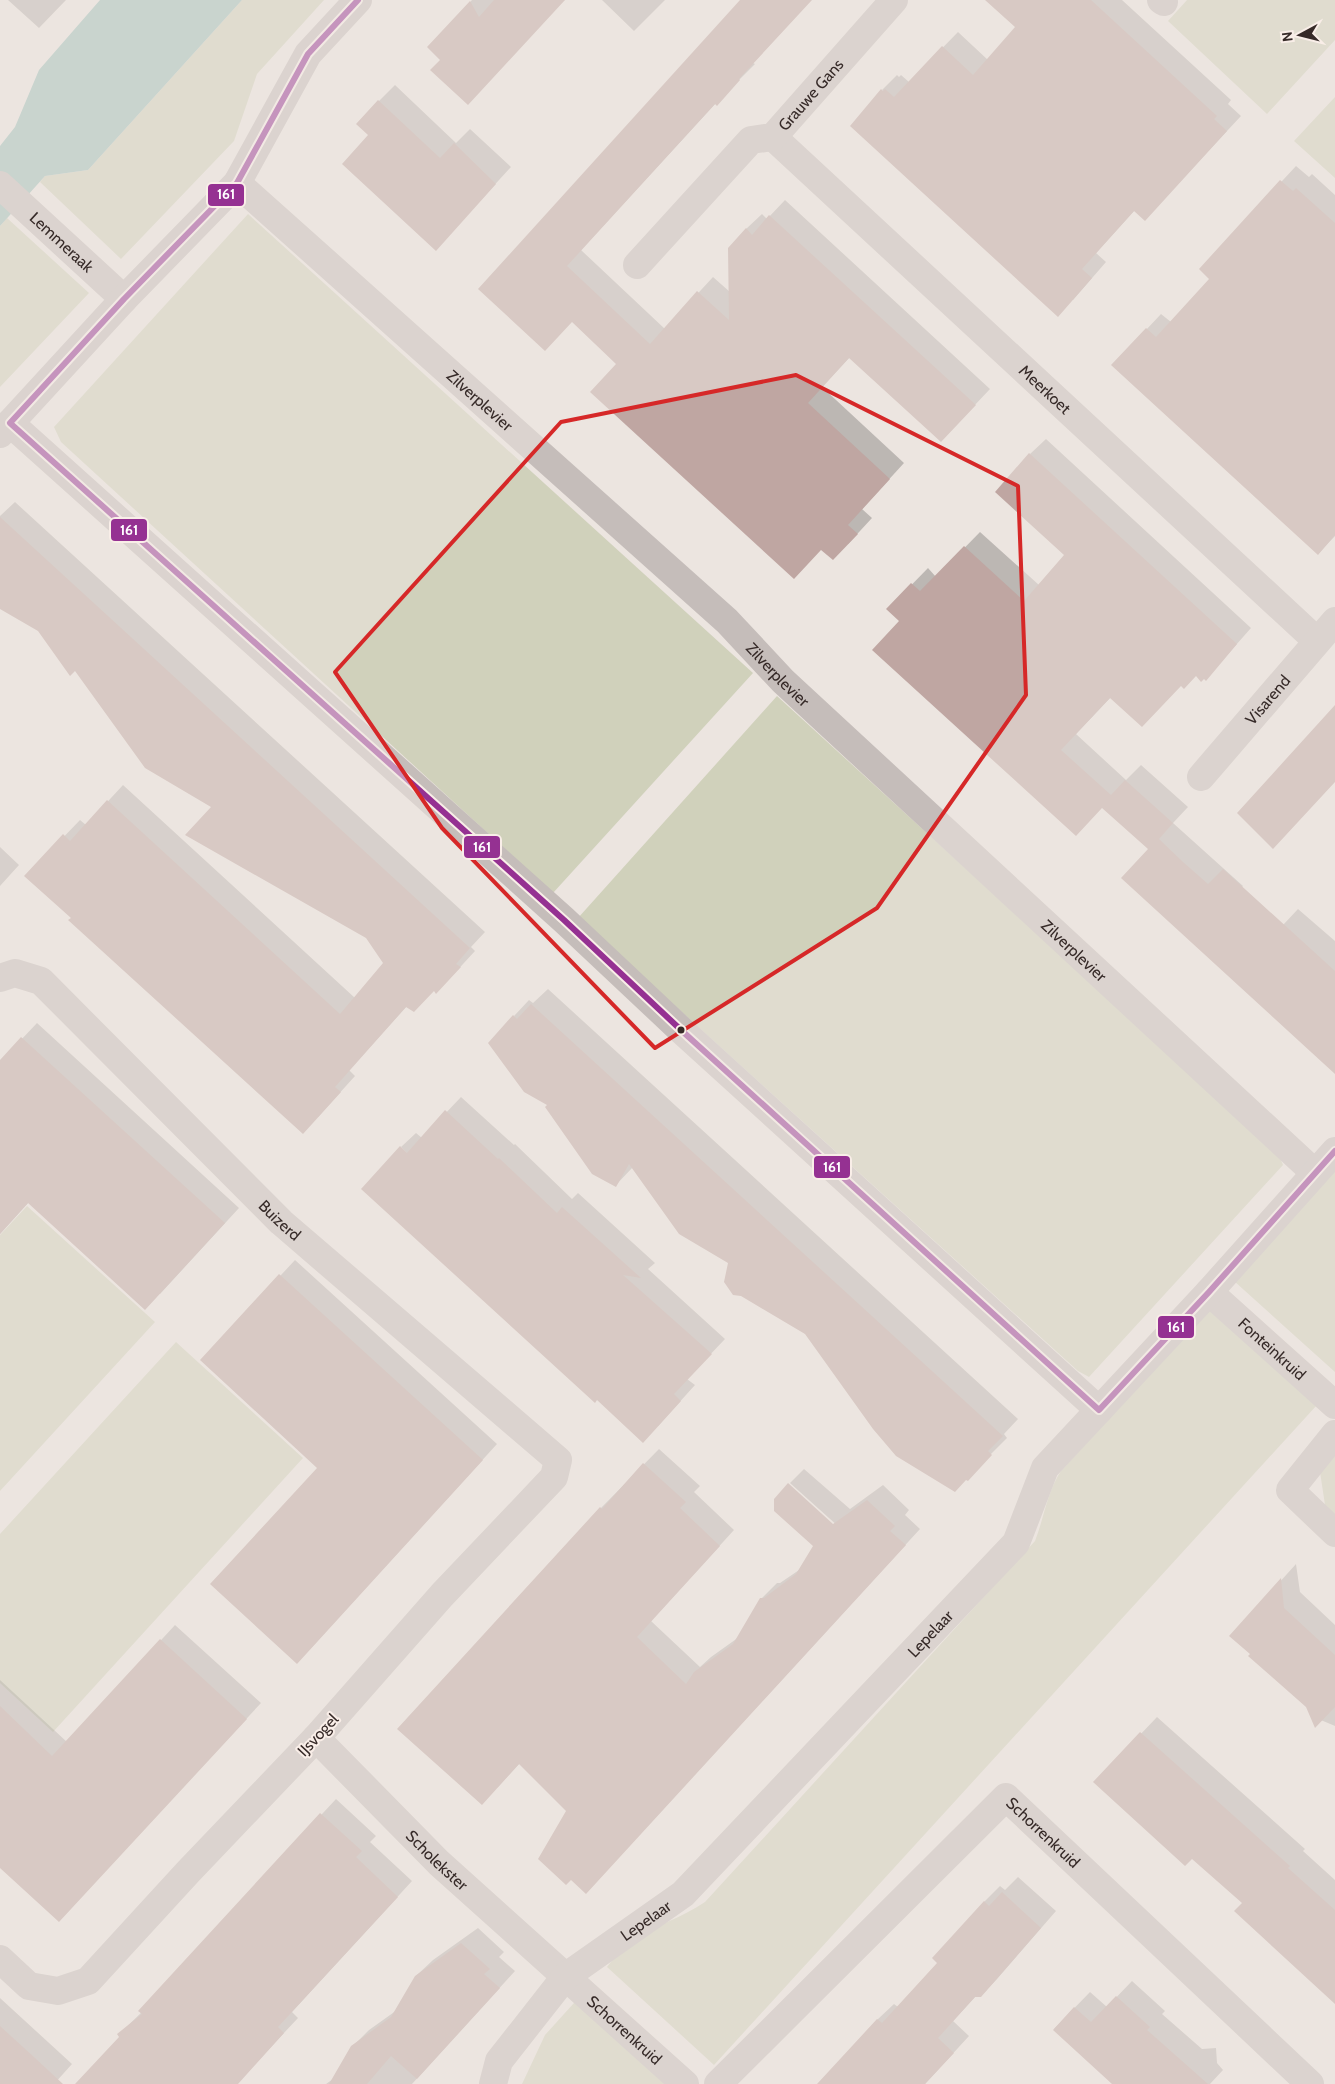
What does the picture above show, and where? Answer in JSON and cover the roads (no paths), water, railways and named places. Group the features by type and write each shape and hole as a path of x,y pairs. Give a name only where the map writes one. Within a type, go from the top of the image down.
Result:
{"street":[{"path":"358,0 308,54 237,182 124,299 5,429 556,914 1099,1410"},
{"name":"Grauwe Gans","path":"637,265 751,140 773,137 894,0"},
{"name":"Meerkoet","path":"773,137 1317,641"},
{"name":"Zilverplevier","path":"237,182 727,621 782,681 1315,1173"},
{"name":"Lemmeraak","path":"0,185 124,299"},
{"name":"Visarend","path":"1201,777 1335,621"},
{"name":"Buizerd","path":"7,976 41,981 281,1222 558,1460"},
{"name":"Lepelaar","path":"493,2084 499,2061 565,1976 683,1894 1016,1543 1045,1468 1209,1292 1335,1151"},
{"name":"Fonteinkruid","path":"1209,1292 1335,1405"},
{"path":"1335,1434 1290,1490 1335,1532"},
{"name":"IJsvogel","path":"0,1959 29,1986 58,1991 88,1981 188,1872 316,1738 442,1595 554,1477 558,1460"},
{"name":"Scholekster","path":"316,1738 439,1863 565,1976"},
{"name":"Schorrenkruid","path":"718,2084 1006,1797 1310,2084"},
{"name":"Schorrenkruid","path":"565,1976 685,2084"}],"water":[{"path":"100,0 242,0 88,170 45,176 0,226 0,146 15,127 39,70"}]}
